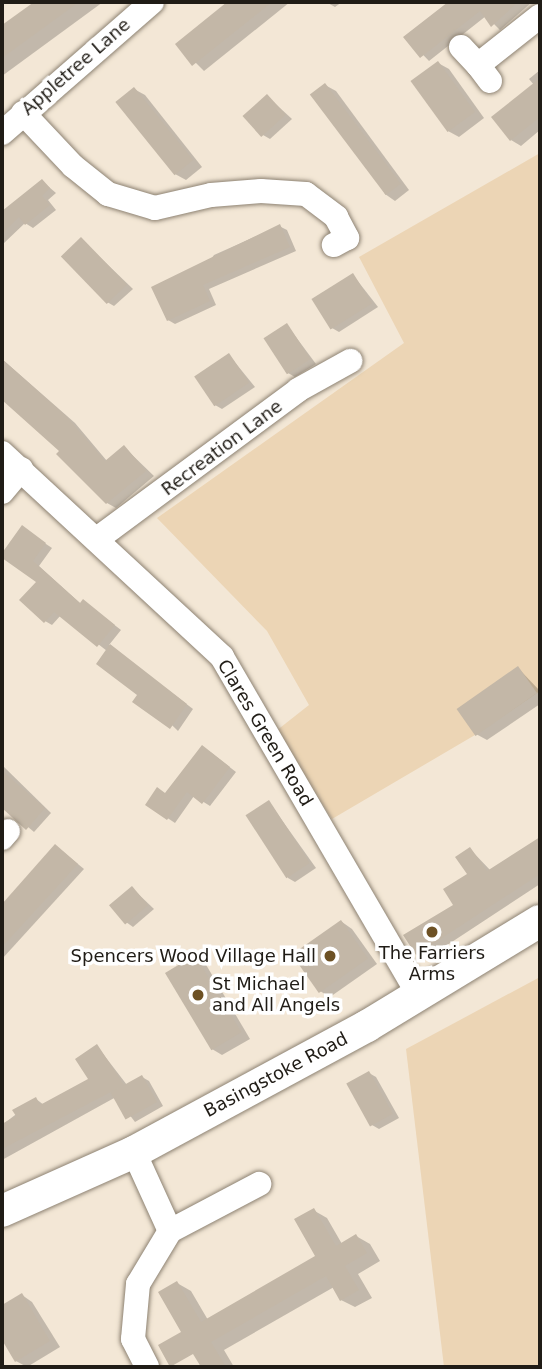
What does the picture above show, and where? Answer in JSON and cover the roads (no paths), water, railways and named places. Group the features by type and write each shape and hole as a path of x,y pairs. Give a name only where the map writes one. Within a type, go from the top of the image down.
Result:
{"street":[{"name":"Appletree Lane","path":"2,133 152,2"},
{"path":"461,47 484,73 540,16"},
{"path":"23,113 73,166 108,194 155,208 211,195 261,191 306,194 336,217 347,239"},
{"name":"Recreation Lane","path":"97,539 298,390 350,361"},
{"name":"Clares Green Road","path":"2,453 222,657 419,995"},
{"path":"2,492 21,469"},
{"name":"Basingstoke Road","path":"2,1212 134,1152 419,995 540,921"},
{"path":"134,1152 170,1231"},
{"path":"147,1367 133,1339 138,1284 170,1231 259,1184"}],"place":[{"name":"The Farriers Arms","path":"432,932"},
{"name":"Spencers Wood Village Hall","path":"330,956"},
{"name":"St Michael and All Angels","path":"198,995"}]}
